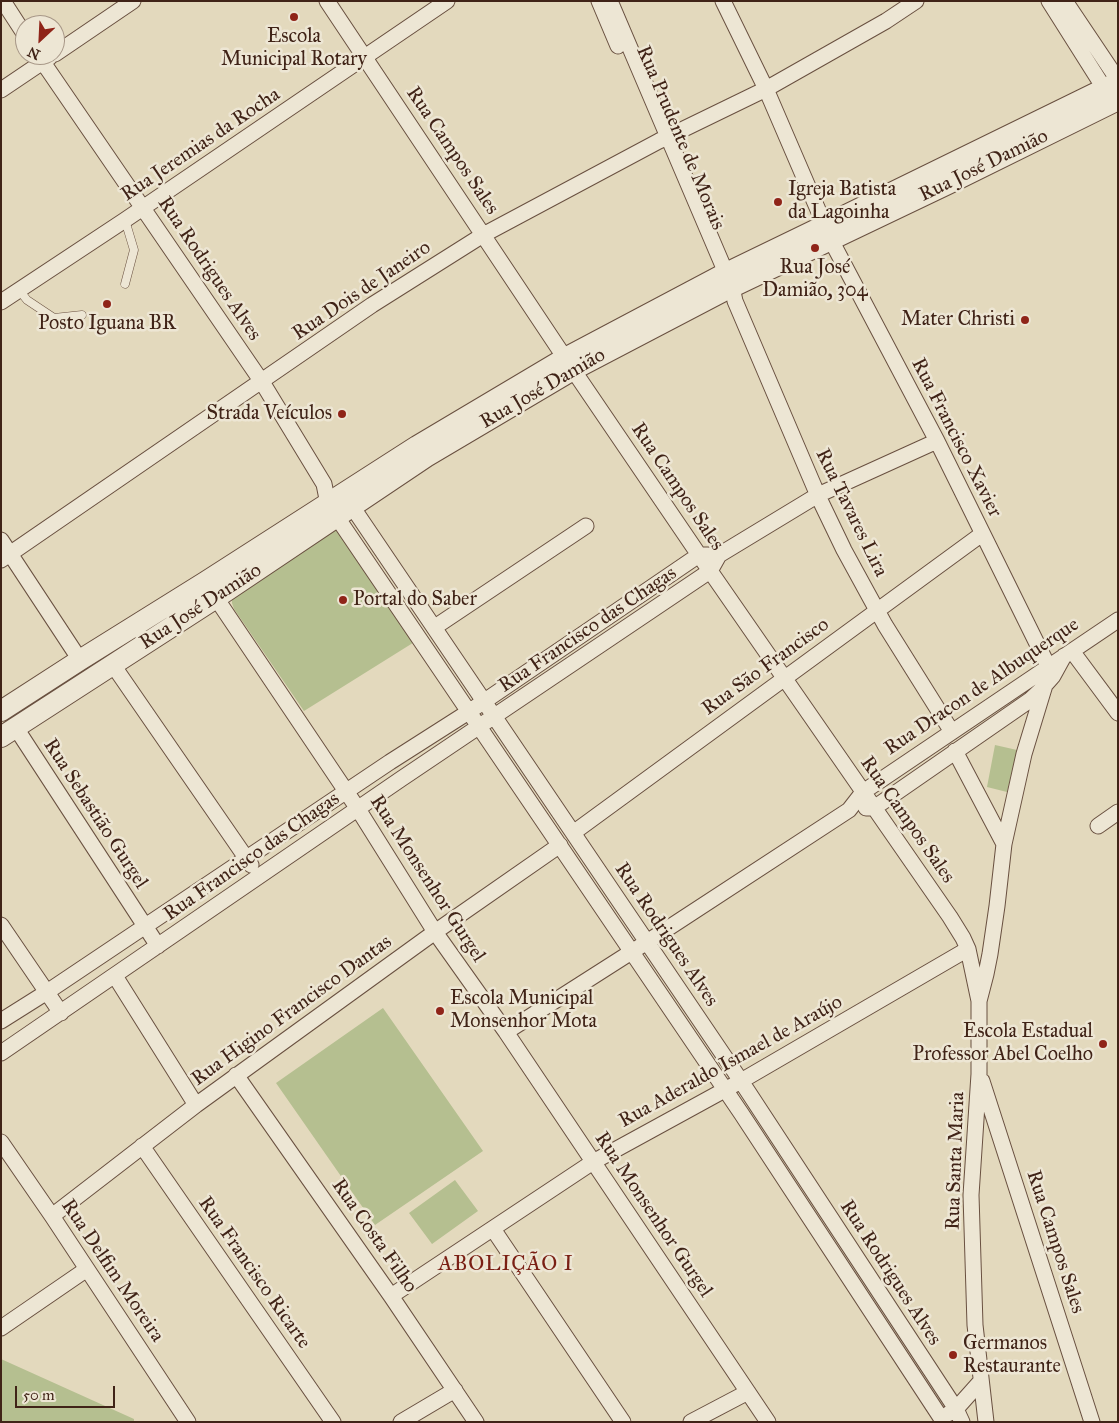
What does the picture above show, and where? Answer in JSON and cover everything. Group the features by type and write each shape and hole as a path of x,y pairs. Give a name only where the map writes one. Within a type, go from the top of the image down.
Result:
{"street":[{"path":"3,1 15,20"},
{"path":"65,45 134,1"},
{"name":"Rua Campos Sales","path":"327,1 569,364 950,917 968,949 979,1001"},
{"name":"Rua Jeremias da Rocha","path":"1,302 365,58 446,1"},
{"name":"Rua Prudente de Morais","path":"598,1 663,139 727,286"},
{"name":"Rua Prudente de Morais","path":"610,1 663,139"},
{"name":"Rua Francisco Xavier","path":"723,1 766,89 827,233 937,441 1049,676"},
{"name":"Rua Dois de Janeiro","path":"6,557 372,305 483,235 663,139 766,89 886,21 916,1"},
{"path":"1049,1 1115,93"},
{"path":"1065,1 1115,93"},
{"path":"1,90 35,65"},
{"name":"Rua Rodrigues Alves","path":"53,65 142,207 262,382 324,484 435,627 741,1081 959,1415"},
{"name":"Rua José Damião","path":"8,733 113,665 210,590 340,505 425,442 569,364 727,286 827,233 1115,93"},
{"name":"Rua Tavares Lira","path":"727,286 844,550 877,610 952,732"},
{"name":"Rua Francisco das Chagas","path":"1,1053 710,571 719,555 818,495 937,441"},
{"name":"Rua Rodrigues Alves","path":"340,505 480,727 725,1090 938,1420"},
{"path":"435,627 586,526"},
{"name":"Rua São Francisco","path":"573,833 982,534"},
{"path":"1,540 6,557 80,660"},
{"name":"Rua Francisco das Chagas","path":"1,1021 470,711 699,555 719,555"},
{"name":"Rua José Damião","path":"1,711 80,660 210,590"},
{"name":"Rua Monsenhor Gurgel","path":"210,590 358,809 435,932 506,1032 768,1422"},
{"name":"Rua Dracon de Albuquerque","path":"1068,654 1118,620"},
{"path":"1068,654 1118,713"},
{"name":"Rua Santa Maria","path":"986,1422 975,1325 971,1194 979,1074 979,1001 990,954 1004,844 1024,754 1049,676 1068,654"},
{"path":"113,665 247,858 258,877"},
{"name":"Rua Dracon de Albuquerque","path":"506,1032 849,810 863,792 952,732 1049,676"},
{"name":"Rua Dracon de Albuquerque","path":"849,810 874,808 1030,700 1049,676"},
{"name":"Rua Sebastião Gurgel","path":"8,733 158,946"},
{"path":"955,751 1004,844"},
{"path":"1098,826 1118,812"},
{"name":"Rua Higino Francisco Dantas","path":"52,1216 236,1075 560,845"},
{"path":"1,926 61,1013"},
{"name":"Rua Aderaldo Ismael de Araújo","path":"391,1296 593,1162 741,1081 968,949"},
{"path":"115,976 196,1105"},
{"name":"Rua Campos Sales","path":"979,1074 1092,1422"},
{"name":"Rua Costa Filho","path":"236,1075 391,1296 476,1422"},
{"name":"Rua Delfim Moreira","path":"1,1142 188,1422"},
{"name":"Rua Francisco Ricarte","path":"142,1146 333,1422"},
{"path":"493,1229 622,1422"},
{"path":"1,1328 87,1269"},
{"path":"938,1420 959,1415 981,1381"},
{"path":"401,1422 455,1390"},
{"path":"691,1422 748,1392"}],"lane":[{"path":"125,220 134,250 126,284"},
{"path":"19,290 27,300 54,318 82,315"}],"green space":[{"path":"337,528 416,641 304,711 234,609 232,598"},
{"path":"995,745 1017,750 1007,792 987,787"},
{"path":"383,1008 483,1151 375,1225 276,1083"},
{"path":"455,1180 478,1211 432,1244 409,1213"},
{"path":"1,1359 134,1419 134,1422 1,1422"}],"place":[{"name":"Escola Municipal Rotary","path":"294,17"},
{"name":"Igreja Batista da Lagoinha","path":"778,202"},
{"name":"Rua José Damião, 304","path":"815,248"},
{"name":"Posto Iguana BR","path":"107,304"},
{"name":"Mater Christi","path":"1025,320"},
{"name":"Strada Veículos","path":"342,414"},
{"name":"Portal do Saber","path":"343,600"},
{"name":"Escola Municipal Monsenhor Mota","path":"440,1011"},
{"name":"Escola Estadual Professor Abel Coelho","path":"1103,1044"},
{"name":"Germanos Restaurante","path":"953,1355"}],"district":[{"name":"ABOLIÇÃO I","path":"506,1265"}]}
